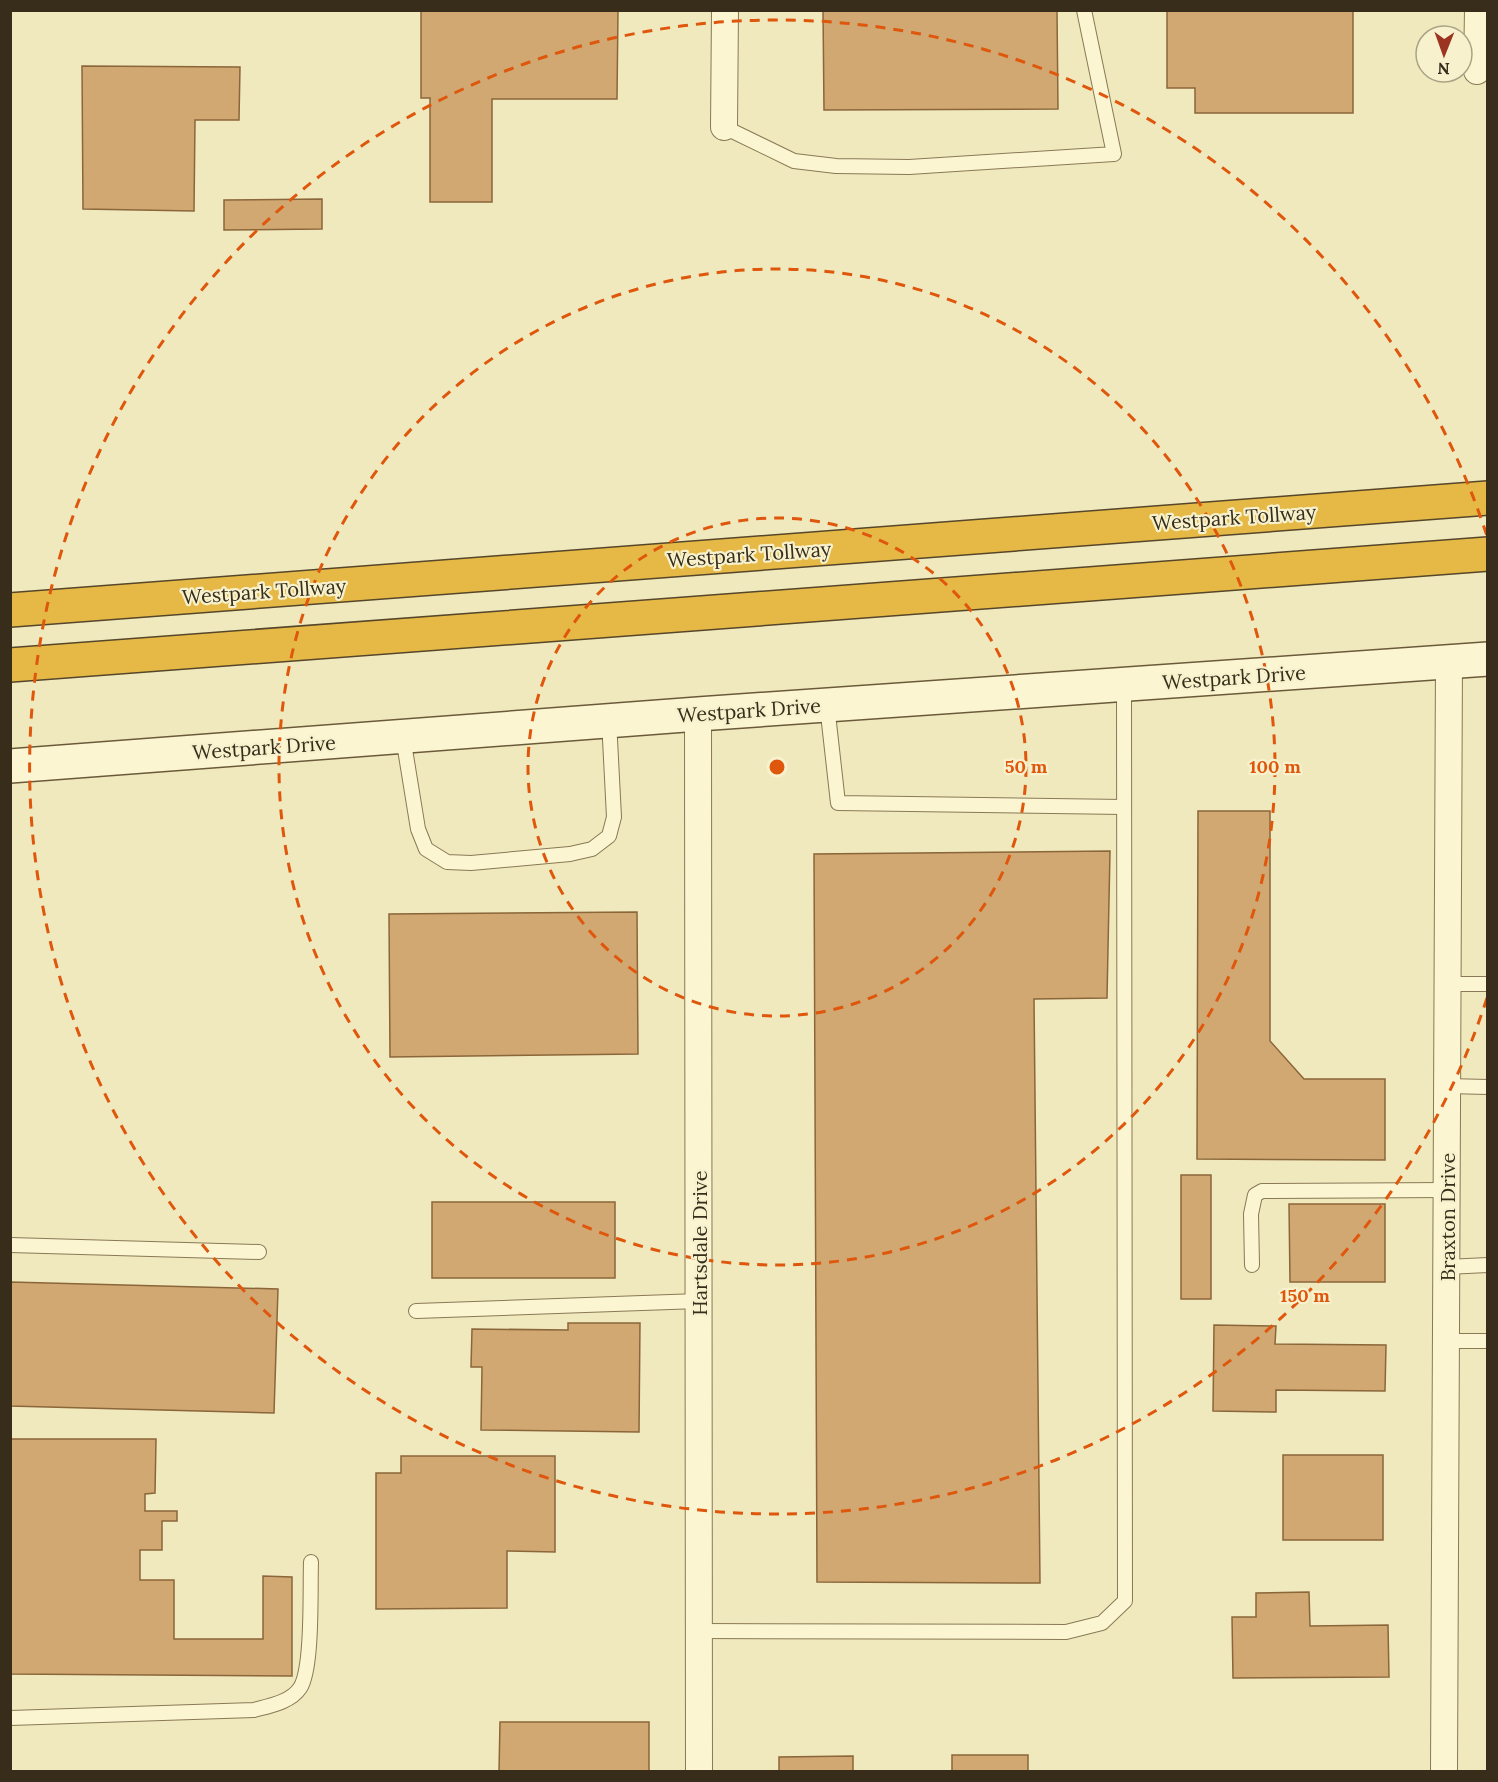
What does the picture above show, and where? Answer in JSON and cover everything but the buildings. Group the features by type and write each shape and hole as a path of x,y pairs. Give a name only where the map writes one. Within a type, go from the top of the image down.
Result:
{"highway":[{"name":"Westpark Tollway","path":"10,610 1488,498"},
{"path":"10,664 1488,554"}],"main road":[{"name":"Westpark Drive","path":"10,766 609,720 1488,659"}],"street":[{"path":"724,127 725,10"},
{"path":"1477,71 1478,10"},
{"name":"Braxton Drive","path":"1444,1772 1449,662"},
{"name":"Hartsdale Drive","path":"698,714 699,1772"}],"lane":[{"path":"724,127 794,162 836,166 909,167 1114,154 1084,10"},
{"path":"699,1631 1065,1632 1102,1623 1125,1601 1124,684"},
{"path":"827,705 838,803 1124,807"},
{"path":"403,737 418,829 426,849 447,862 471,863 570,854 592,849 609,836 614,817 609,720"},
{"path":"1448,984 1488,984"},
{"path":"1447,1086 1488,1087"},
{"path":"1252,1264 1251,1214 1255,1195 1262,1191 1447,1190"},
{"path":"10,1245 259,1252"},
{"path":"1446,1267 1488,1265"},
{"path":"416,1311 699,1301"},
{"path":"1446,1341 1488,1341"},
{"path":"10,1718 254,1710 280,1703 300,1689 307,1665 311,1562"}]}
